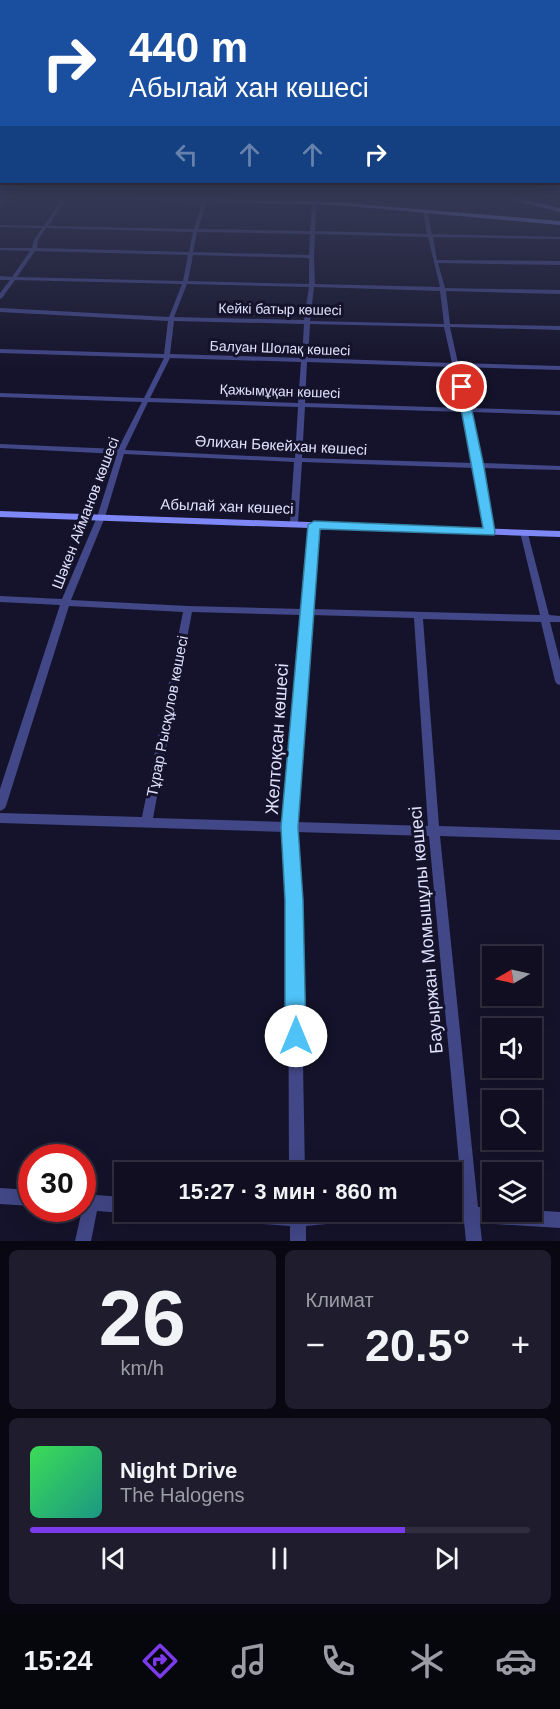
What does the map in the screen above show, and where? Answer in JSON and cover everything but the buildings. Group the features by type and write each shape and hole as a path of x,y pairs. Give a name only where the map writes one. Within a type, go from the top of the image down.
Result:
{"street":[{"path":"0,297 29,255"},
{"path":"189,255 311,257 312,286 307,322 294,524"},
{"name":"Шәкен Айманов көшесі","path":"0,806 65,603 101,517 121,451 167,357 171,319 185,283 189,255"},
{"path":"434,255 443,289 447,326 479,467 489,532"},
{"path":"435,261 560,263"},
{"path":"0,278 560,292"},
{"name":"Кейкі батыр көшесі","path":"0,310 171,319 560,328"},
{"name":"Балуан Шолақ көшесі","path":"0,351 560,368"},
{"name":"Қажымұқан көшесі","path":"0,395 560,413"},
{"name":"Әлихан Бөкейхан көшесі","path":"0,446 299,460 560,468"},
{"name":"Абылай хан көшесі","path":"0,514 560,534"},
{"name":"Желтоқсан көшесі","path":"297,1162 294,900 290,827 314,525"},
{"path":"524,532 560,681"},
{"path":"0,599 188,609 560,619"},
{"name":"Тұрар Рысқұлов көшесі","path":"146,823 188,609"},
{"name":"Бауыржан Момышұлы көшесі","path":"418,615 434,832 474,1241"},
{"path":"0,818 560,835"},
{"path":"0,1196 18,1197"},
{"path":"96,1203 114,1204"},
{"path":"462,1214 560,1220"},
{"path":"83,1241 85,1222"},
{"path":"298,1222 298,1241"}],"route":[{"path":"296,1036 294,900 290,827 314,525 489,532 479,467 462,387"}]}
